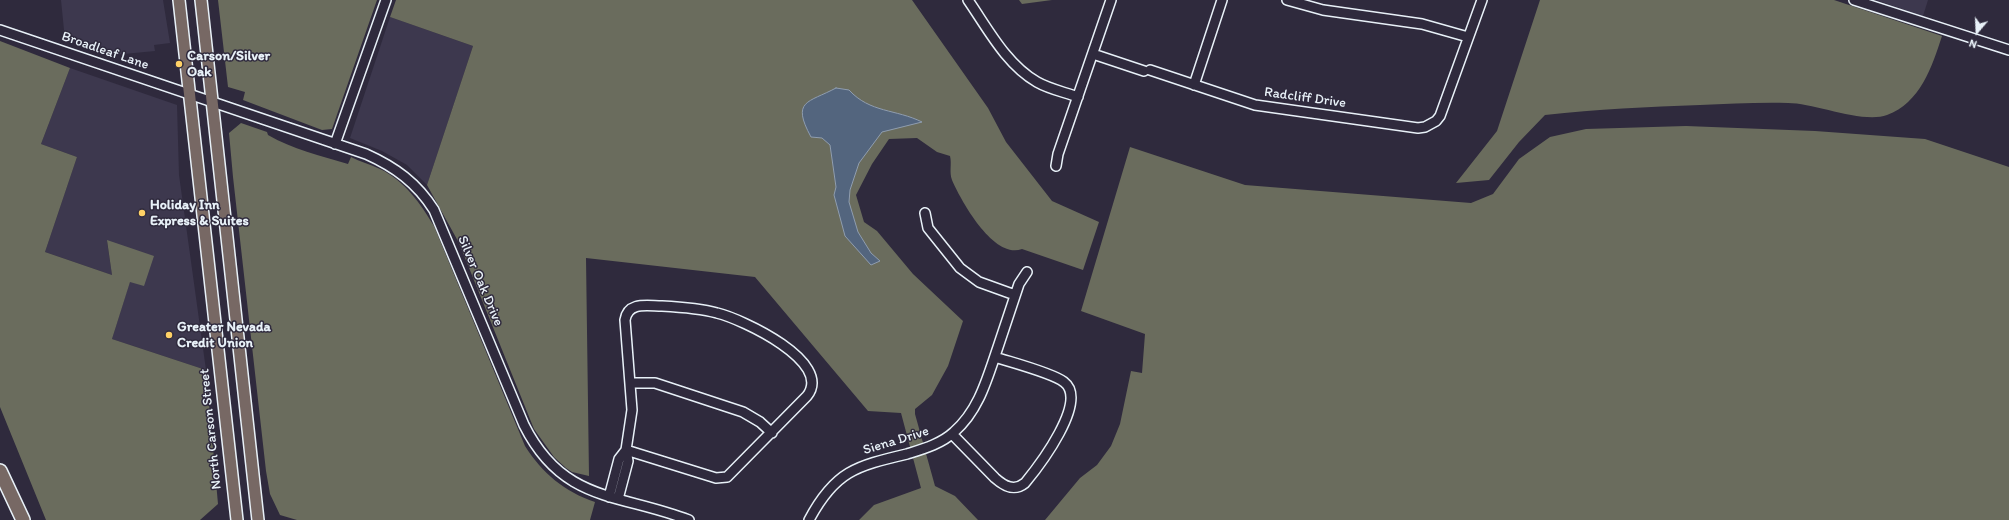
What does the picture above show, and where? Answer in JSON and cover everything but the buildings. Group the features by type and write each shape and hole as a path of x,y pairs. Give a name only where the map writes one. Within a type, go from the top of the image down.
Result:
{"highway":[{"path":"0,471 23,520"}],"main road":[{"name":"North Carson Street","path":"179,0 237,520"},
{"path":"201,0 258,520"}],"street":[{"path":"335,144 386,0"},
{"path":"968,0 1008,59 1025,74 1038,83 1078,97"},
{"path":"1056,166 1058,154 1111,0"},
{"path":"1194,85 1222,0"},
{"path":"1287,0 1323,10 1422,24 1468,37"},
{"name":"Radcliff Drive","path":"1093,54 1255,105 1418,128 1425,127 1436,121 1446,102 1482,0"},
{"path":"1854,0 2009,50"},
{"name":"Broadleaf Lane","path":"0,30 200,98"},
{"name":"Silver Oak Drive","path":"200,98 382,161 413,183 426,196 443,228 534,445 546,460 561,474 589,490 608,497 689,520"},
{"path":"925,213 928,228 960,268 980,282 1016,295"},
{"name":"Siena Drive","path":"809,520 819,501 829,488 850,471 864,465 918,451 938,443 952,434 967,418 980,399 1019,284 1027,272"},
{"path":"618,499 628,461 626,450 631,420 630,383 625,320 627,313 632,308 638,306 683,307 706,310 730,317 753,326 774,339 807,368 812,377 813,385 810,393 731,475 720,479 626,450"},
{"path":"952,434 994,478 1005,486 1012,488 1017,488 1025,483 1050,450 1057,438 1072,397 1068,386 1057,378 995,357"},
{"path":"630,383 655,383 742,412 760,422 772,432"},
{"path":"608,497 619,459 626,450"}],"shaded area":[{"path":"61,0 163,0 170,43 154,45 155,51 113,55 65,40"},
{"path":"1876,0 1928,0 1923,16"},
{"path":"390,17 473,46 427,185 407,165 382,151 350,138"},
{"path":"70,68 177,105 179,175 206,370 112,339 130,281 107,241 112,275 45,252 77,157 41,144"}],"green space":[{"path":"218,0 377,0 332,129 322,130 243,100 245,92 228,87"},
{"path":"396,0 912,0 988,108 1006,142 1052,201 1099,222 1083,270 1022,249 1011,250 1001,246 990,238 980,226 956,189 951,177 950,156 937,152 917,138 889,139 872,164 856,195 864,222 877,231 913,274 963,321 948,366 932,395 915,409 915,414 935,486 955,496 978,520 859,520 874,505 921,488 901,413 868,411 755,277 586,258 589,476 572,472 566,468 554,457 534,429 459,243 427,185 473,46 390,17"},
{"path":"1019,0 1052,0 1022,4"},
{"path":"1540,0 1834,0 1942,36 1934,60 1923,83 1908,102 1887,115 1865,117 1799,104 1766,103 1622,108 1545,115 1519,142 1489,180 1456,183 1497,131"},
{"path":"0,41 70,68 41,144 77,157 45,252 112,275 107,240 154,256 144,286 130,282 112,339 206,370 218,504 200,520 46,520 0,407"},
{"path":"241,123 267,132 268,135 277,140 307,152 348,164 351,157 376,167 389,174 411,193 434,226 525,446 539,465 555,480 574,493 595,502 590,520 297,520 280,515 270,494 266,471 233,177 229,133"},
{"path":"1686,126 1815,131 1925,139 2009,167 2009,520 1045,520 1080,478 1097,465 1111,446 1120,424 1131,371 1142,373 1145,334 1081,311 1130,147 1245,185 1471,203 1493,194 1519,159 1550,137 1586,129"}],"water":[{"path":"836,88 849,90 857,97 874,107 922,122 882,132 859,163 850,190 849,202 858,232 871,253 880,261 871,265 845,236 834,195 836,187 830,145 822,138 811,137 805,125 803,116 803,109 806,104"}],"place":[{"name":"Carson/Silver Oak","path":"179,64"},
{"name":"Holiday Inn Express & Suites","path":"142,213"},
{"name":"Greater Nevada Credit Union","path":"169,335"}]}
